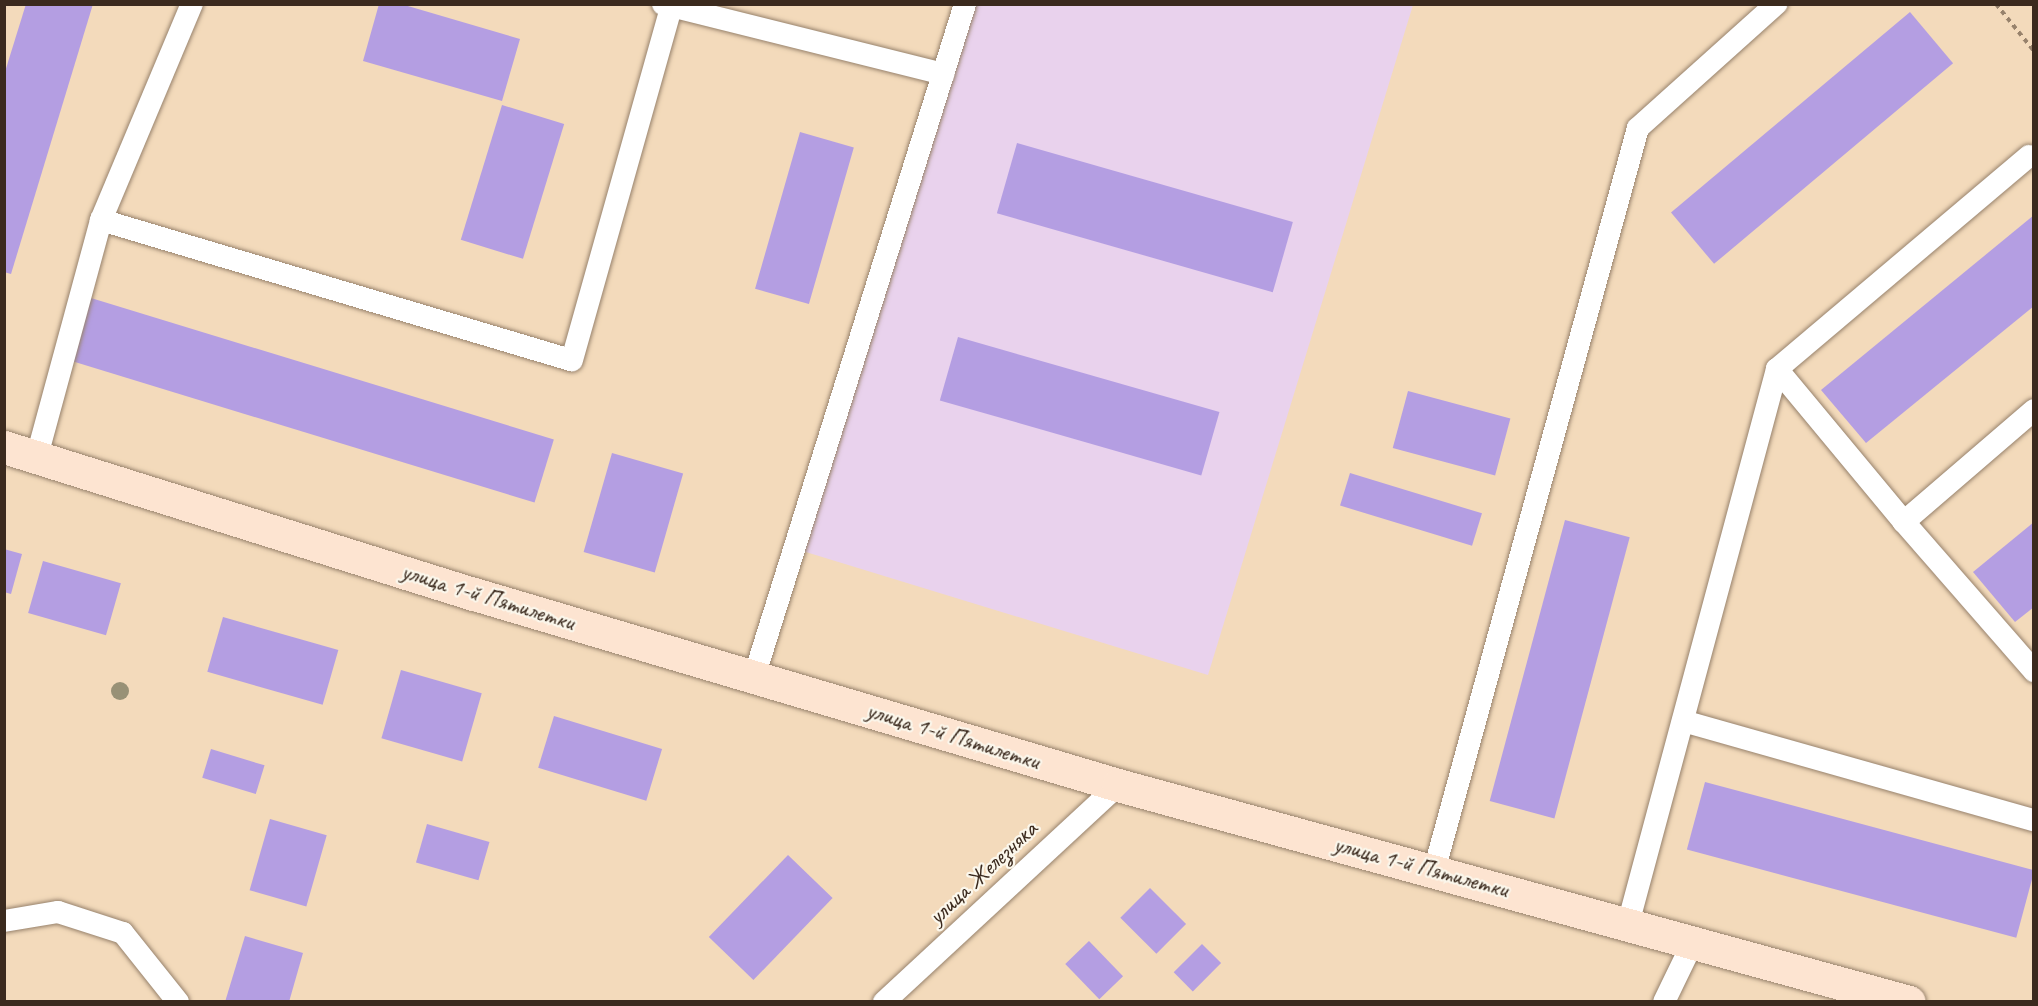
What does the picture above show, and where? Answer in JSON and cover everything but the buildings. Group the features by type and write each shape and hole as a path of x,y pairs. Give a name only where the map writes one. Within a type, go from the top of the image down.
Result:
{"main road":[{"name":"улица 1-й Пятилетки","path":"4,447 754,677 1118,785 1909,1002"}],"lane":[{"path":"37,456 101,220 192,4"},
{"path":"754,677 965,4"},
{"path":"1434,871 1638,128 1776,4"},
{"path":"101,220 572,360 667,6 943,74"},
{"path":"1628,924 1777,369 2029,156"},
{"path":"1777,369 1904,522 2034,671"},
{"path":"1904,522 2034,410"},
{"path":"1683,721 2034,820"},
{"name":"улица Железняка","path":"884,1002 1118,785"},
{"path":"4,921 58,912 123,933 178,1002"},
{"path":"1664,1002 1693,942"}],"path":[{"path":"1996,4 2034,51"}],"shaded area":[{"path":"963,5 1413,5 1208,675 796,549"}]}
